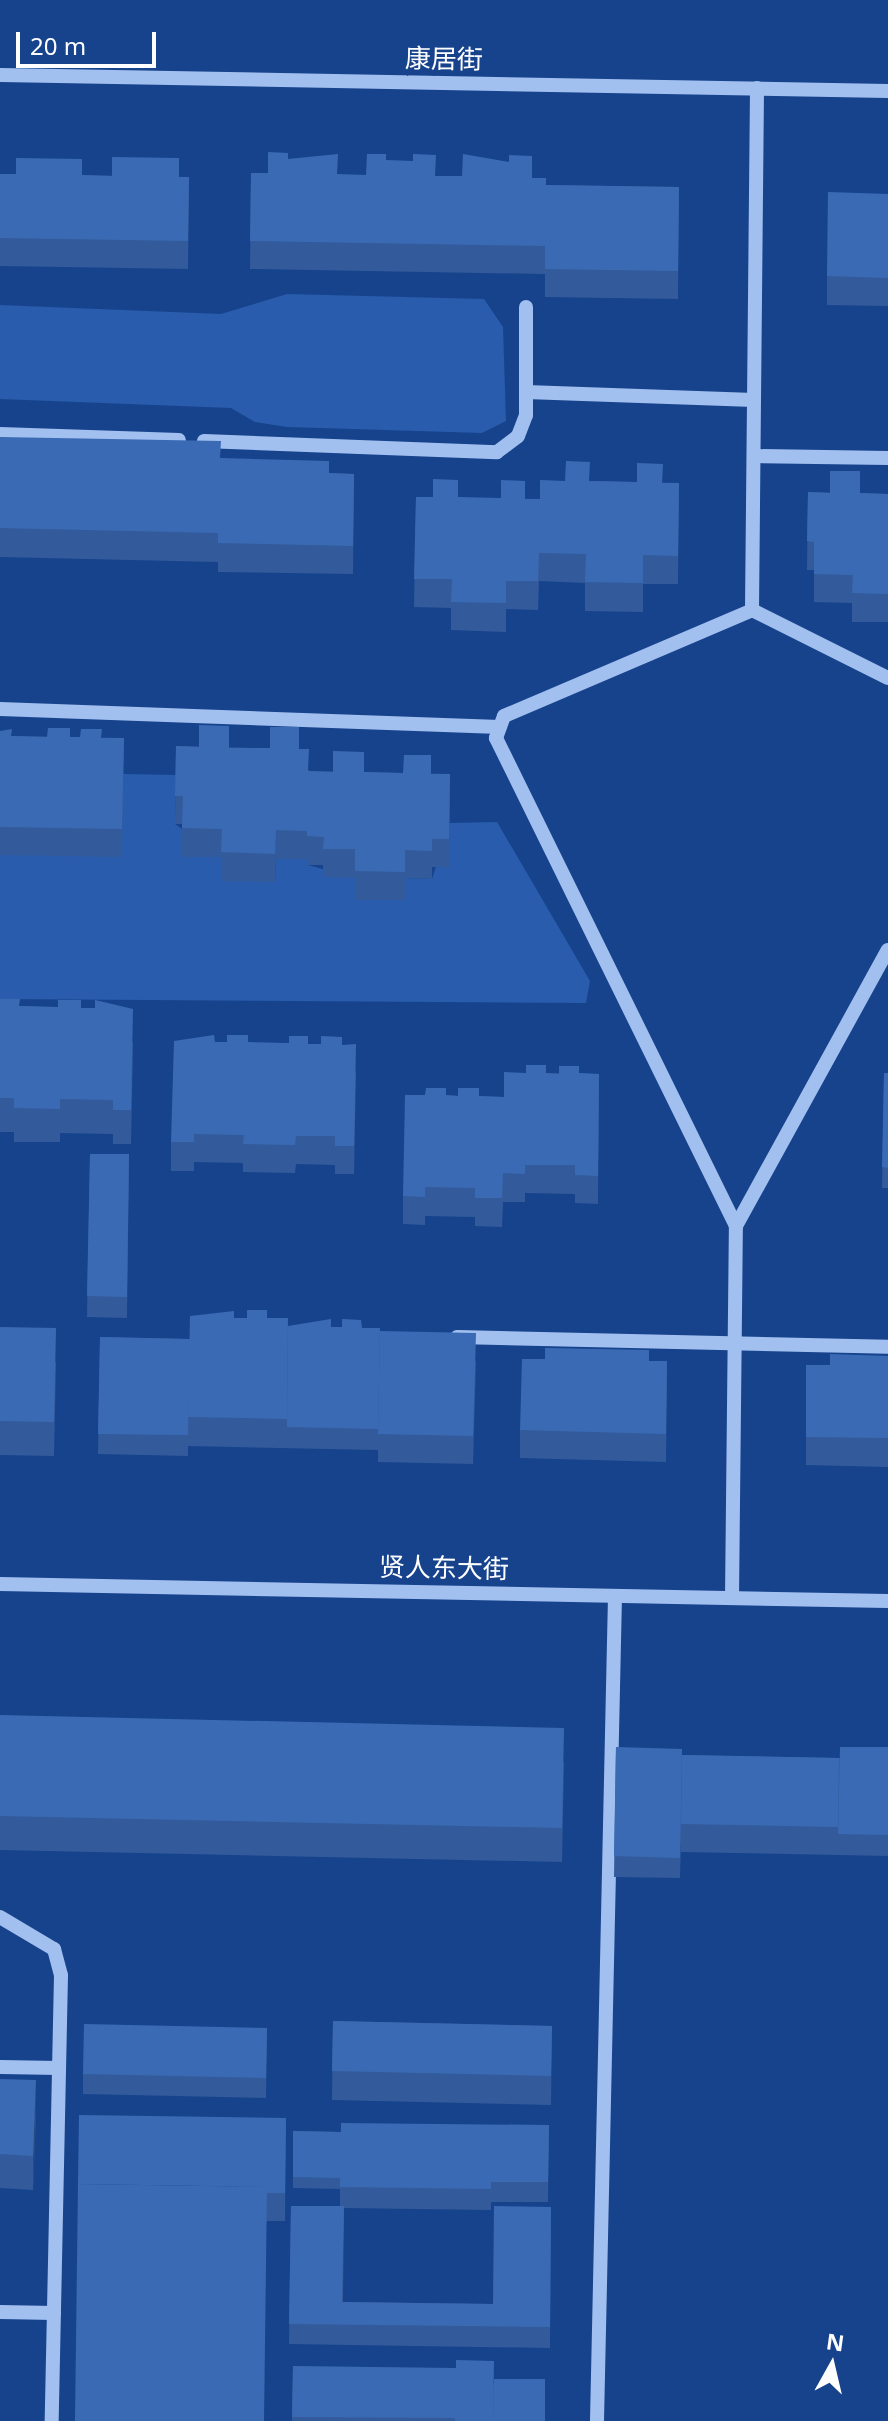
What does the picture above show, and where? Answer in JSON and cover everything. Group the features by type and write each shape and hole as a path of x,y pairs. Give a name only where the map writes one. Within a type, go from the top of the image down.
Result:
{"street":[{"name":"康居街","path":"0,75 888,91"},
{"path":"752,610 757,88"},
{"path":"0,434 497,452 518,436 526,415 526,307"},
{"path":"526,392 754,400"},
{"path":"754,456 888,458"},
{"path":"732,1598 736,1226 496,738 504,716 752,610 888,678"},
{"path":"0,709 500,727"},
{"path":"736,1226 888,950"},
{"path":"436,1337 888,1347"},
{"name":"贤人东大街","path":"0,1584 888,1601"},
{"path":"597,2421 615,1596"},
{"path":"0,1917 54,1949 61,1975 52,2421"},
{"path":"0,2067 59,2068"},
{"path":"0,2312 54,2313"}],"shaded area":[{"path":"287,294 484,299 503,327 506,421 482,433 287,427 255,422 231,408 0,399 0,305 221,314"},
{"path":"123,774 176,775 175,824 222,857 275,881 276,859 307,859 308,865 355,878 355,900 405,878 432,879 450,823 497,822 590,981 586,1003 0,999 0,855"}],"building":[{"path":"268,152 288,153 288,159 338,154 337,174 366,175 367,154 386,154 386,160 413,161 413,154 436,155 435,176 462,176 463,154 509,162 509,155 532,156 532,178 546,178 546,185 679,187 678,271 545,269 545,246 250,241 251,173 268,173"},
{"path":"112,157 179,158 179,177 189,177 188,241 0,238 0,174 16,174 16,158 82,159 82,175 112,176"},
{"path":"828,192 888,194 888,278 827,276"},
{"path":"0,437 221,441 220,458 329,461 329,473 354,474 353,546 218,543 218,533 0,528"},
{"path":"566,461 590,462 589,481 637,482 637,463 663,464 662,483 679,483 678,556 643,555 643,583 585,582 586,554 539,553 538,581 506,581 506,603 451,602 452,579 414,579 416,497 433,497 433,479 458,480 458,497 501,498 501,480 525,481 525,499 540,499 540,480 565,481"},
{"path":"830,471 860,471 860,493 888,494 888,594 852,593 853,575 814,574 814,542 807,541 808,492 830,493"},
{"path":"199,725 229,726 229,748 270,748 270,727 299,727 299,749 309,749 308,771 333,772 333,751 364,752 364,772 403,773 404,755 431,755 431,774 450,774 449,839 432,839 432,851 405,850 405,872 355,871 355,849 323,849 324,837 307,836 307,831 276,830 275,854 221,852 222,829 182,828 183,796 175,796 176,746 199,747"},
{"path":"48,728 70,728 70,737 80,737 81,729 102,729 101,738 124,738 122,829 0,827 0,731 12,729 11,736 47,737"},
{"path":"0,999 20,999 19,1006 58,1007 58,1000 81,1000 81,1008 95,1008 95,1000 133,1009 131,1110 113,1110 113,1100 60,1099 60,1109 14,1108 14,1098 0,1098"},
{"path":"214,1035 215,1042 227,1042 227,1035 248,1035 248,1042 289,1043 289,1036 308,1036 308,1044 321,1044 321,1036 342,1037 342,1045 356,1044 354,1146 335,1146 335,1136 296,1136 295,1145 243,1144 244,1135 194,1134 194,1142 171,1142 174,1041"},
{"path":"526,1065 546,1065 546,1073 559,1074 559,1066 579,1066 579,1073 599,1074 598,1176 575,1175 575,1165 525,1165 525,1174 503,1173 502,1198 475,1198 475,1188 425,1187 425,1197 403,1196 405,1095 425,1095 426,1088 446,1088 446,1095 458,1096 458,1088 479,1088 479,1096 504,1097 504,1072 526,1073"},
{"path":"884,1073 888,1073 888,1168 882,1167"},
{"path":"90,1154 129,1154 127,1297 87,1296"},
{"path":"247,1310 267,1310 267,1318 288,1318 287,1419 188,1417 190,1316 234,1311 234,1318 247,1318"},
{"path":"331,1319 331,1327 342,1327 342,1319 361,1320 362,1328 380,1328 378,1429 287,1427 288,1326"},
{"path":"0,1327 56,1328 54,1422 0,1421"},
{"path":"380,1331 476,1333 473,1436 378,1434"},
{"path":"100,1337 190,1339 188,1435 98,1434"},
{"path":"545,1348 649,1350 649,1361 667,1361 666,1434 520,1430 522,1359 545,1359"},
{"path":"830,1354 888,1356 888,1438 806,1437 806,1365 830,1365"},
{"path":"0,1715 564,1728 562,1828 0,1816"},
{"path":"616,1747 682,1749 680,1858 614,1856"},
{"path":"840,1747 888,1747 888,1835 838,1834"},
{"path":"682,1755 839,1758 838,1827 681,1824"},
{"path":"333,2021 552,2026 551,2076 332,2071"},
{"path":"84,2024 267,2028 266,2078 83,2074"},
{"path":"0,2079 36,2080 33,2156 0,2154"},
{"path":"79,2115 286,2118 285,2193 267,2193 267,2187 78,2184"},
{"path":"341,2123 549,2125 548,2182 491,2182 491,2189 340,2187"},
{"path":"293,2131 341,2132 341,2178 293,2177"},
{"path":"78,2184 267,2187 264,2421 75,2421"},
{"path":"291,2206 344,2206 342,2302 493,2304 494,2206 551,2207 550,2327 289,2324"},
{"path":"456,2360 494,2361 493,2421 292,2417 293,2366 456,2368"},
{"path":"494,2379 545,2379 545,2421 493,2421"}]}
